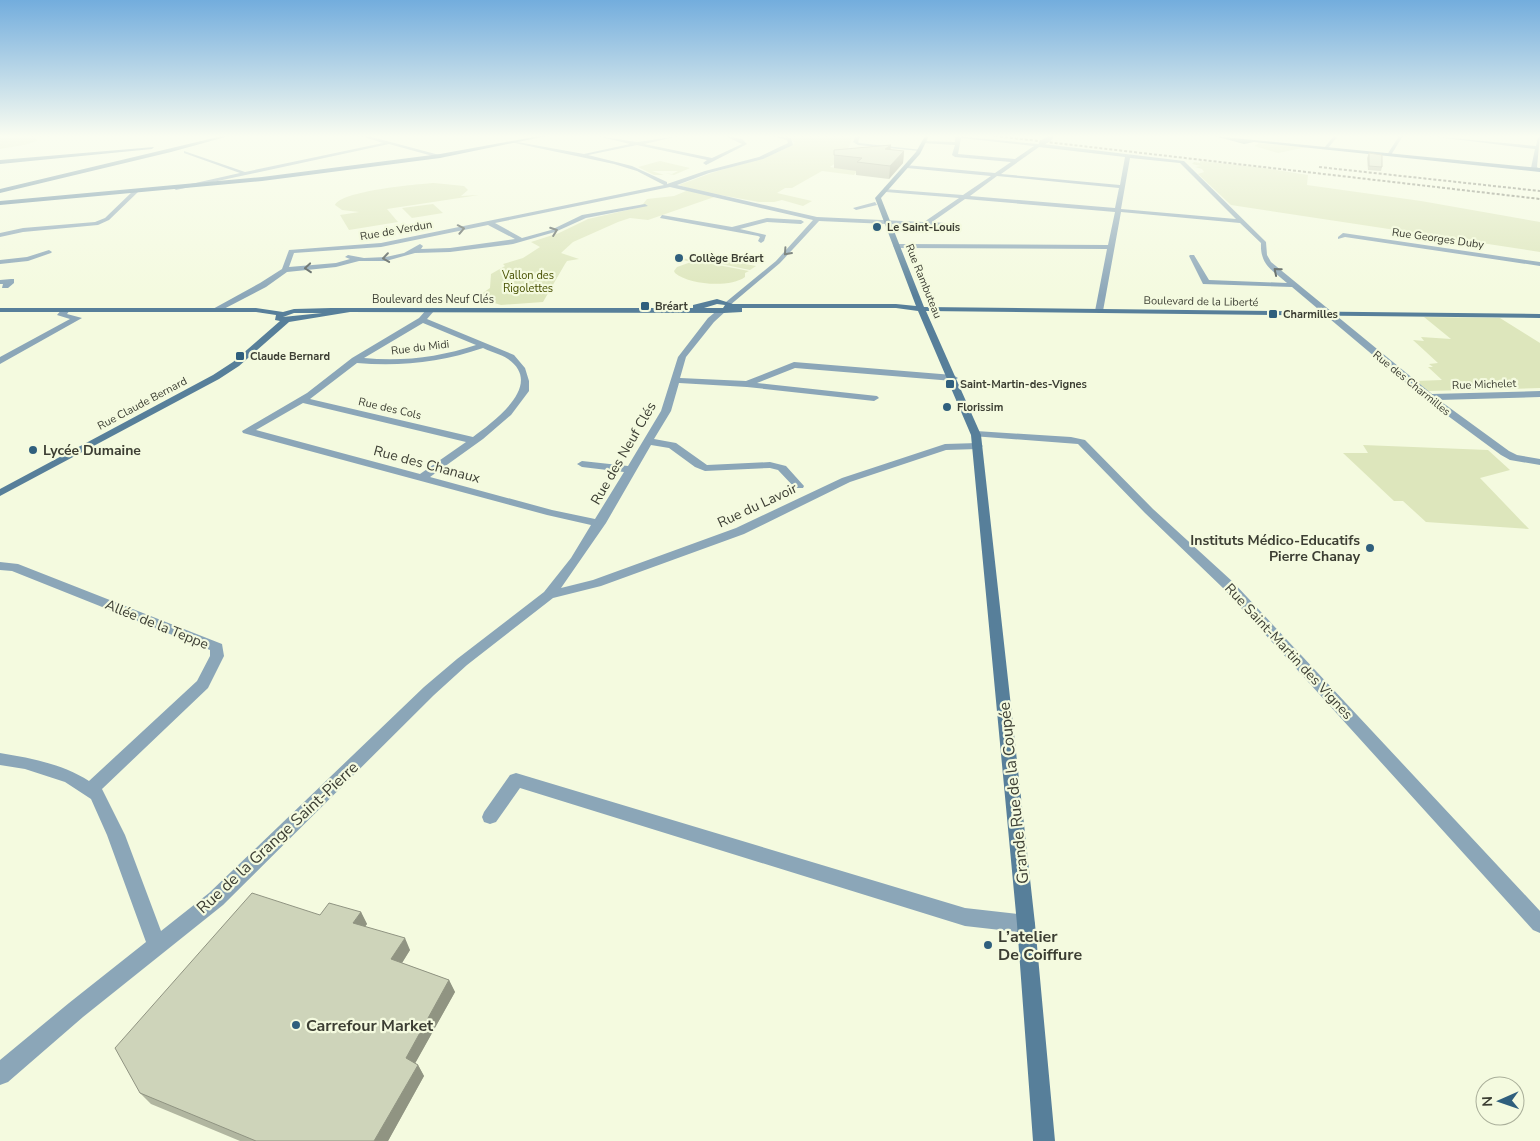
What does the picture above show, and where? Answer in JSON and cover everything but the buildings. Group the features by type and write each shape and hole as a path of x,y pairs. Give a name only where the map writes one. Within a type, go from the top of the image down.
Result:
{"main road":[{"path":"0,202 171,189"},
{"name":"Rue Rambuteau","path":"886,190 878,198 886,223 977,440"},
{"path":"897,309 917,298"},
{"name":"Boulevard des Neuf Clés","path":"284,317 347,311 430,310 707,312 708,302 720,301 729,305"},
{"path":"729,305 746,307 921,309"},
{"path":"729,305 897,309 926,320"},
{"name":"Boulevard de la Liberté","path":"921,309 1540,316"},
{"path":"0,310 256,310 284,317"},
{"name":"Rue Claude Bernard","path":"0,493 216,377 236,364 284,317"},
{"name":"Grande Rue de la Coupée","path":"977,440 1026,924 1044,1141"}],"street":[{"name":"Rue de Verdun","path":"285,270 292,251 381,245 646,189"},
{"path":"686,189 815,221"},
{"path":"925,224 976,189"},
{"path":"1099,311 1121,189"},
{"name":"Rue des Charmilles","path":"1209,189 1264,243 1264,255 1268,263 1428,397 1505,453 1514,458 1540,462"},
{"path":"886,190 1241,221"},
{"path":"0,235 23,230 84,226 107,219 135,192"},
{"path":"618,196 624,202 625,208"},
{"path":"856,208 875,204"},
{"path":"215,310 262,285 285,270 336,265 356,260 392,258 415,251 476,248 521,240 553,231 584,216 645,206"},
{"path":"554,210 584,216"},
{"path":"662,217 760,234 764,236 761,241"},
{"path":"731,229 767,220 956,226"},
{"name":"Rue des Neuf Clés","path":"549,595 576,560 600,523 630,469 666,411 682,357 707,312 729,305 778,262 815,221"},
{"path":"490,223 521,240"},
{"path":"70,235 84,226"},
{"name":"Rue Georges Duby","path":"1340,238 1343,235 1537,264 1534,273"},
{"path":"415,251 422,243 418,238"},
{"path":"896,246 1111,246"},
{"path":"343,248 342,252 344,255 356,260"},
{"path":"0,262 28,259 49,252"},
{"path":"1192,256 1206,282 1294,285"},
{"path":"0,361 78,318 61,315 66,310"},
{"path":"301,400 355,360 422,320 430,310"},
{"path":"422,320 485,344 512,357 521,367 525,381 524,392 516,406 501,421 422,478"},
{"name":"Rue du Midi","path":"355,360 383,362 420,361 462,353 485,344"},
{"path":"747,384 794,365 907,372 952,378"},
{"path":"676,380 747,384 874,398"},
{"name":"Rue Michelet","path":"1428,397 1540,394"},
{"name":"Rue des Cols","path":"301,400 473,440"},
{"name":"Rue des Chanaux","path":"301,400 247,431 551,513 600,523"},
{"name":"Rue du Lavoir","path":"549,595 596,583 740,531 846,480 945,447 977,440"},
{"name":"Rue Saint-Martin des Vignes","path":"977,440 1071,440 1080,442 1149,511 1228,585 1540,924"},
{"path":"647,441 672,445 705,468 770,465 782,468 799,486"},
{"path":"582,464 630,469"},
{"name":"Allée de la Teppe","path":"0,566 14,567 217,647 217,656 203,684 91,788"},
{"name":"Rue de la Grange Saint-Pierre","path":"0,1074 216,898 429,691 462,662 549,595"},
{"path":"0,759 25,763 70,777 91,788 97,794 116,835 157,945"},
{"path":"490,817 516,780 965,916 1026,924"}],"green space":[{"path":"382,189 467,189 461,196 479,195 387,209 398,222 349,230 340,215 359,212 342,210 335,205 340,200 364,192"},
{"name":"Vallon des Rigolettes","path":"690,189 783,189 777,193 812,201 803,206 782,200 759,202 720,195 648,220 630,218 573,242 561,253 579,259 567,261 543,302 501,305 488,301 478,302 480,295 490,288 491,274 505,266 503,264 523,258 540,247 531,242 559,233 588,219 632,209 643,204 647,199 674,196"},
{"path":"1214,189 1337,189 1421,201 1540,222 1540,252 1231,205"},
{"path":"433,204 443,213 412,218 402,208"},
{"path":"704,256 756,266 750,270 697,259"},
{"path":"679,259 749,271 745,273 745,277 730,283 710,284 699,282 681,277 675,273 674,271 677,267 691,262"},
{"path":"1424,317 1500,318 1540,343 1540,388 1428,391 1416,381 1442,380 1428,367 1433,367 1429,364 1438,363 1413,340 1424,341 1421,337 1451,339"},
{"path":"1363,445 1488,450 1510,470 1480,478 1529,529 1426,522 1403,501 1394,501 1343,453 1368,453"}],"railway":[{"path":"1456,189 1540,199"},
{"path":"1524,189 1540,191"}],"place":[{"name":"Le Saint-Louis","path":"877,227"},
{"name":"Collège Bréart","path":"679,258"},
{"name":"Bréart","path":"645,306"},
{"name":"Charmilles","path":"1273,314"},
{"name":"Claude Bernard","path":"240,356"},
{"name":"Saint-Martin-des-Vignes","path":"950,384"},
{"name":"Florissim","path":"947,407"},
{"name":"Lycée Dumaine","path":"33,450"},
{"name":"Instituts Médico-Educatifs Pierre Chanay","path":"1370,548"},
{"name":"L’atelier De Coiffure","path":"988,945"},
{"name":"Carrefour Market","path":"296,1025"}]}
